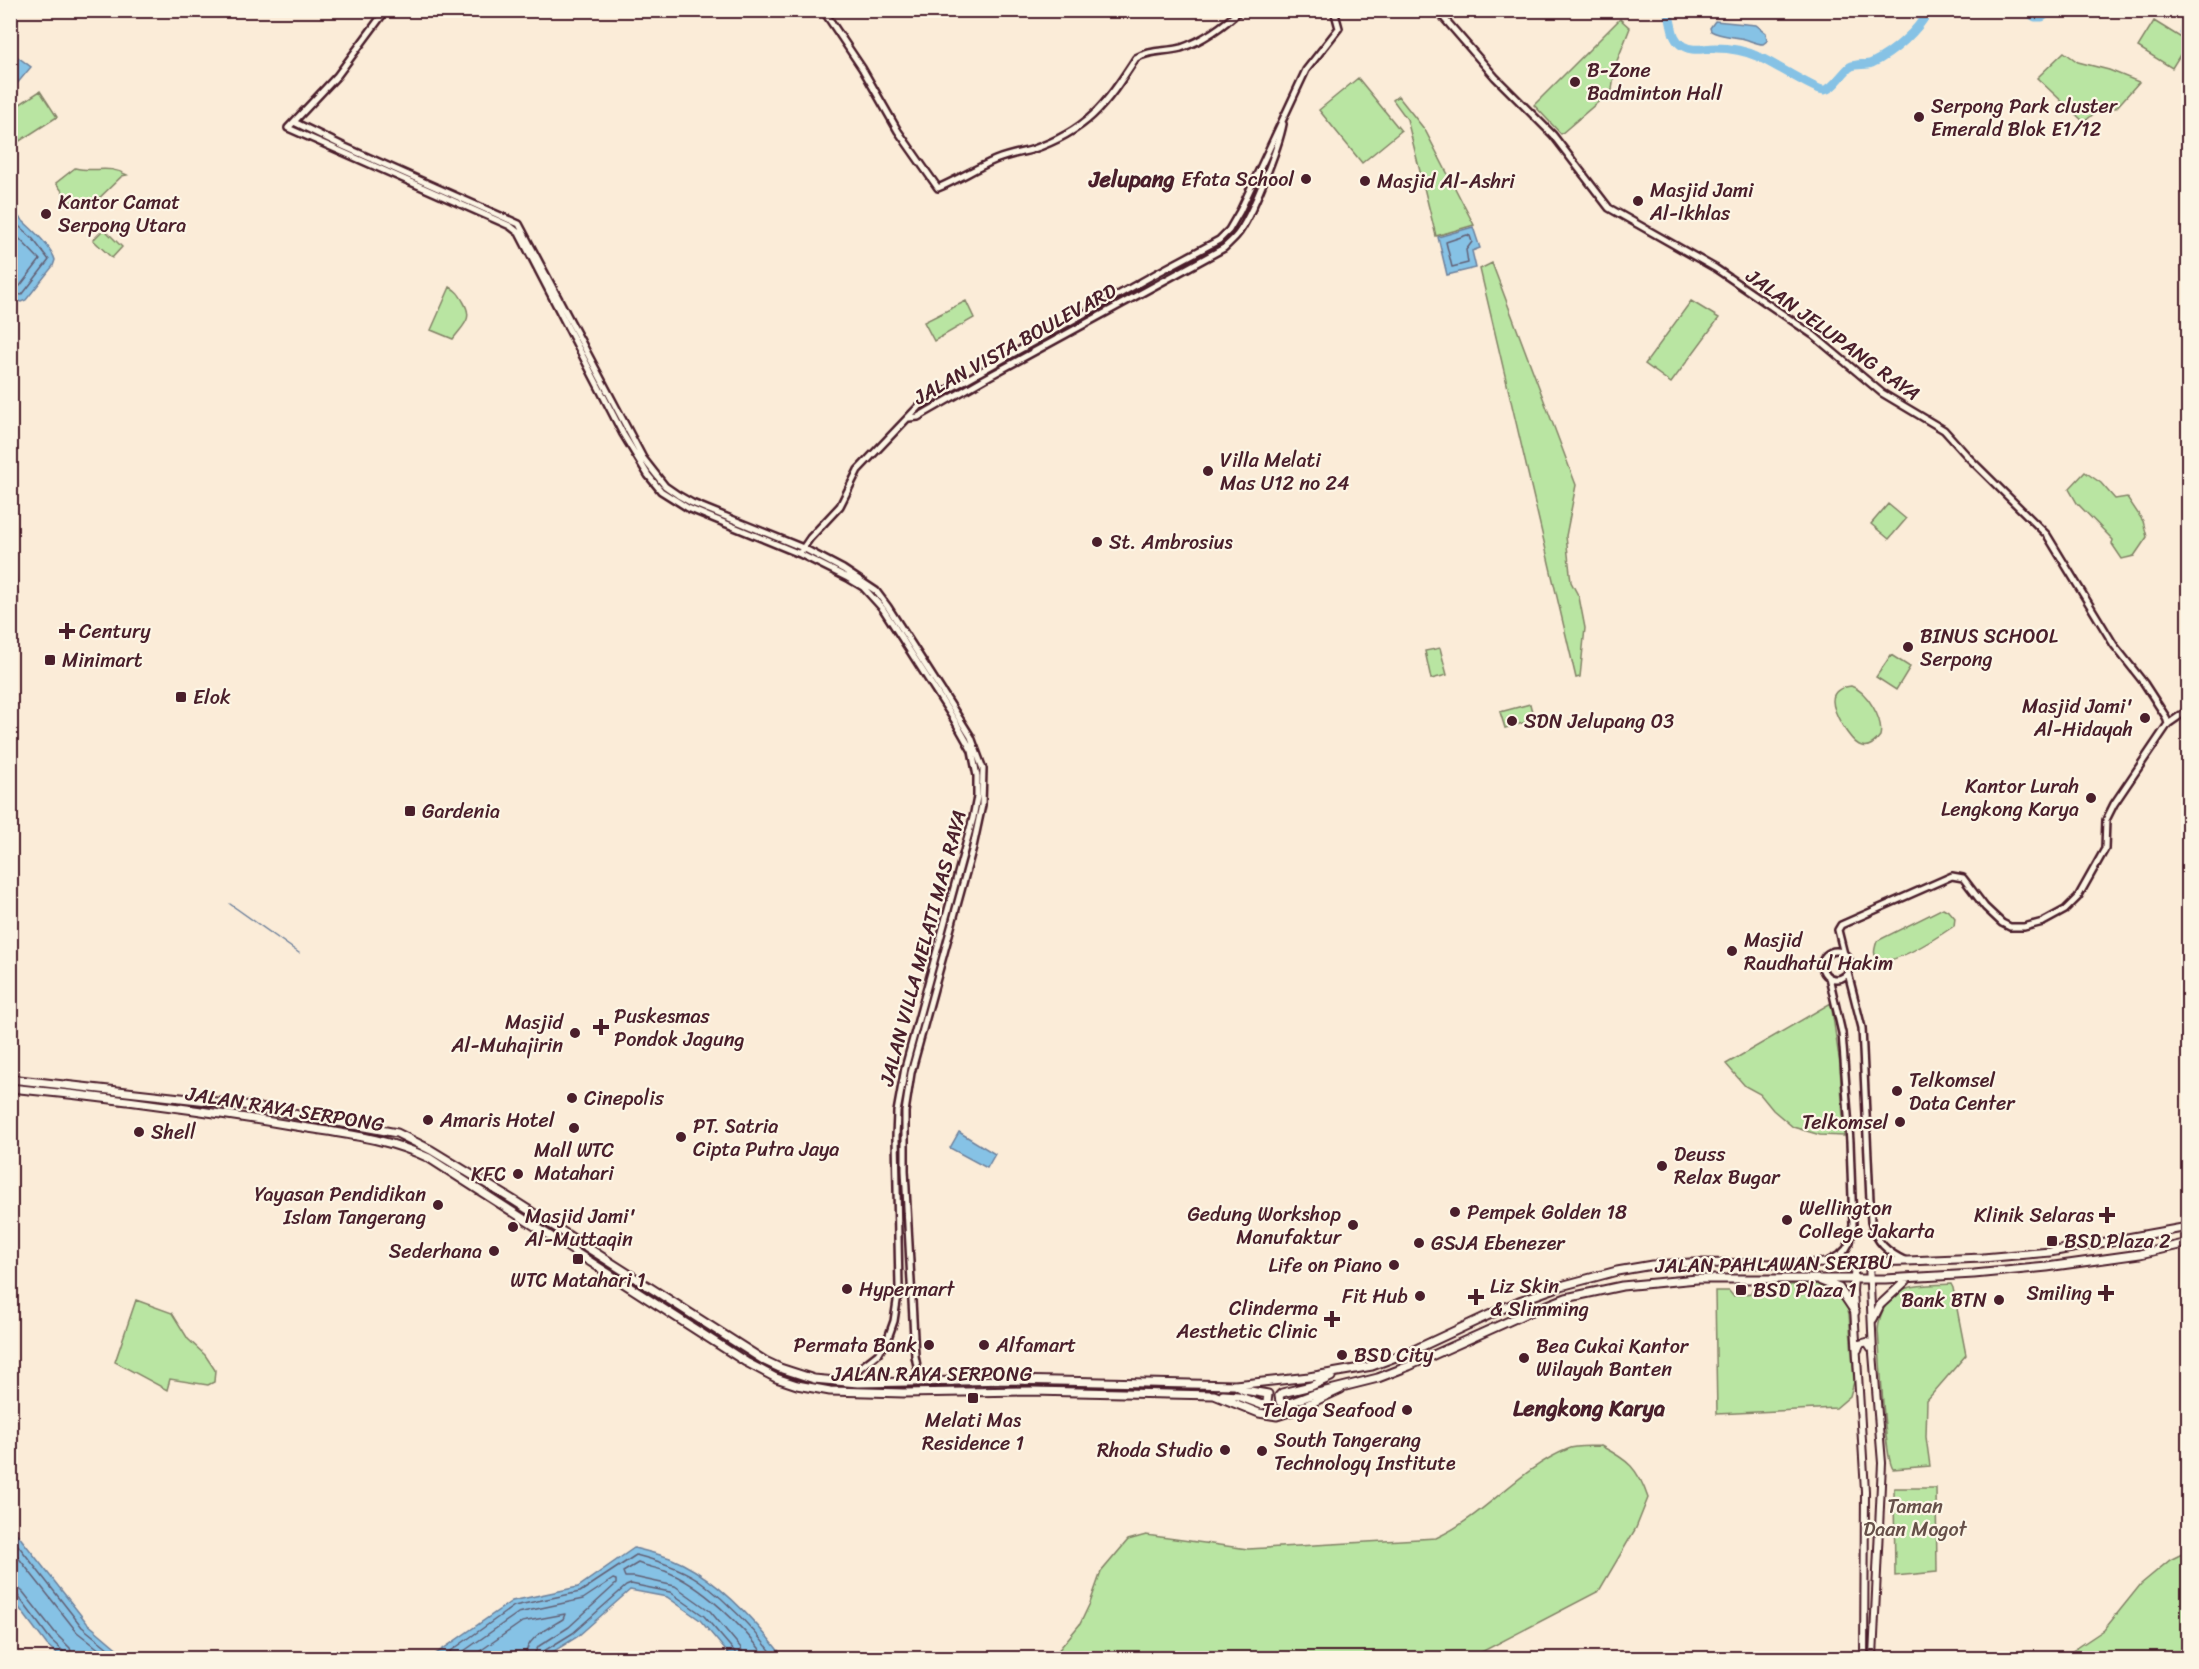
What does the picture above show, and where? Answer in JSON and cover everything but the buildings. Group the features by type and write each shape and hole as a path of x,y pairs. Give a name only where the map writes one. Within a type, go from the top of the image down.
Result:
{"main road":[{"name":"JALAN RAYA SERPONG","path":"10,1079 200,1100 271,1110 397,1133 418,1142 466,1171 752,1353 780,1368 814,1379 881,1384 1012,1380 1235,1385 1338,1373"},
{"name":"JALAN RAYA SERPONG","path":"10,1088 235,1115 358,1135 401,1145 429,1158 760,1370 776,1378 809,1388 848,1392 1032,1391 1215,1395 1259,1413 1277,1416 1296,1410 1341,1389"},
{"path":"268,1120 271,1110"},
{"path":"460,1179 466,1171"},
{"name":"JALAN PAHLAWAN SERIBU","path":"1338,1373 1365,1368 1389,1360 1520,1301 1561,1286 1608,1273 1652,1265 1907,1262 1983,1258 2044,1252 2188,1227"},
{"name":"JALAN PAHLAWAN SERIBU","path":"1341,1389 1409,1366 1527,1313 1592,1291 1697,1279 1909,1278 2047,1267 2140,1254 2188,1243"},
{"path":"1855,1262 1853,1279 1865,1491 1864,1659"},
{"path":"1869,1262 1872,1279 1873,1353 1882,1463 1874,1659"},
{"path":"1807,1278 1839,1288 1855,1312"},
{"path":"1873,1318 1880,1305 1909,1278"},
{"path":"676,1318 683,1307"},
{"path":"1857,1353 1860,1344 1867,1341 1873,1353"},
{"path":"1338,1373 1311,1386 1282,1393 1279,1399 1282,1403 1287,1404 1314,1394 1341,1389"},
{"path":"1215,1395 1238,1396 1262,1405 1267,1402 1268,1394 1244,1390 1235,1385"}],"street":[{"path":"294,122 337,76 386,10"},
{"path":"823,10 862,68 898,131 938,188 995,160 1040,146 1079,127 1107,102 1136,58 1143,54 1175,49 1195,41 1222,26 1240,10"},
{"name":"JALAN VISTA BOULEVARD","path":"909,418 919,406 1219,240 1229,230 1252,186 1306,70 1313,58 1340,28 1334,10"},
{"name":"JALAN JELUPANG RAYA","path":"1437,10 1495,77 1553,135 1610,208 1715,268 1813,334 1895,402 1944,430 2047,535 2114,645 2144,683 2166,717 2168,724"},
{"name":"JALAN VILLA MELATI MAS RAYA","path":"342,149 294,122 288,128 342,149 511,223 519,233 623,434 648,475 667,495 688,508 802,551 863,587 886,612 972,751 979,804 973,847 911,1072 905,1112 905,1170 915,1356 918,1371 927,1382"},
{"name":"JALAN VISTA BOULEVARD","path":"909,418 918,417 1053,340 1220,250 1238,234 1280,140 1283,122"},
{"path":"1229,230 1238,234"},
{"path":"1219,240 1220,250"},
{"path":"802,551 810,538 840,506 858,470 909,418"},
{"path":"10,564 14,594 13,615 10,622"},
{"path":"1907,1262 1884,1247 1874,1233 1871,1222 1862,1028 1848,973 1849,960 1844,954 1838,930 1841,925 1952,876 1963,878 1991,913 2010,927 2024,927 2043,922 2065,910 2078,897 2105,849 2106,820 2114,804 2168,724 2188,710"},
{"name":"JALAN VILLA MELATI MAS RAYA","path":"842,1382 878,1354 888,1338 894,1321 899,1288 896,1124 901,1085 979,804"},
{"path":"1825,1262 1841,1254 1846,1248 1850,1242 1853,1225 1842,1033 1829,977 1823,969 1825,958 1831,952 1844,954"},
{"path":"1829,977 1842,978 1848,973"}],"green space":[{"path":"1620,19 1630,28 1615,66 1612,90 1561,134 1534,105"},
{"path":"2154,21 2188,42 2172,68 2138,47"},
{"path":"2064,52 2078,62 2109,70 2139,82 2116,108 2103,106 2084,122 2037,78"},
{"path":"1358,78 1401,131 1362,163 1319,110"},
{"path":"40,91 57,117 15,144 11,138 11,110"},
{"path":"1398,96 1425,130 1474,225 1436,236 1407,119 1393,100"},
{"path":"75,168 108,169 127,175 122,176 90,207 87,207 70,202 56,183"},
{"path":"104,229 122,247 112,258 93,240"},
{"path":"1492,263 1576,485 1566,536 1571,582 1579,597 1585,628 1580,677 1576,678 1480,269"},
{"path":"450,287 459,295 468,312 464,325 453,339 431,330"},
{"path":"966,301 974,318 934,341 924,322"},
{"path":"1691,301 1719,318 1671,383 1645,364"},
{"path":"2085,472 2101,483 2115,499 2127,497 2143,521 2147,537 2134,556 2122,559 2112,544 2113,540 2077,503 2069,489"},
{"path":"1888,504 1906,519 1889,539 1871,524"},
{"path":"1440,648 1447,675 1431,679 1425,651"},
{"path":"1891,655 1910,667 1896,690 1876,677"},
{"path":"1851,686 1863,694 1877,714 1881,729 1880,736 1869,746 1859,745 1850,737 1834,706 1834,695 1837,691"},
{"path":"1530,704 1534,720 1505,728 1500,712"},
{"path":"1943,908 1955,918 1954,926 1899,957 1881,962 1876,957 1877,941"},
{"path":"1831,1003 1840,1065 1844,1136 1820,1135 1793,1127 1773,1110 1760,1094 1745,1086 1726,1064"},
{"path":"1816,1284 1836,1292 1847,1306 1854,1382 1850,1396 1836,1408 1717,1414 1715,1291 1729,1291 1733,1296 1751,1293 1753,1288 1763,1286"},
{"path":"1951,1284 1966,1355 1927,1400 1926,1437 1930,1466 1893,1469 1887,1446 1883,1404 1878,1330 1880,1317 1890,1299 1907,1288"},
{"path":"136,1300 172,1313 188,1339 205,1355 215,1370 214,1382 208,1385 170,1379 167,1390 115,1362"},
{"path":"1601,1446 1631,1466 1640,1479 1648,1498 1636,1528 1599,1591 1470,1658 1052,1658 1080,1624 1101,1572 1128,1540 1146,1535 1248,1549 1436,1538 1470,1518 1533,1468 1550,1458 1572,1448"},
{"name":"Taman Daan Mogot","path":"1894,1488 1936,1488 1937,1572 1895,1576"},
{"path":"2188,1551 2188,1646 2180,1658 2062,1658 2104,1630 2141,1584 2170,1560"}],"water":[{"path":"1715,21 1756,25 1766,33 1767,41 1760,44 1714,33 1710,28"},
{"path":"11,52 31,67 11,91"},
{"path":"11,209 48,246 55,260 53,266 26,300 21,302 11,298"},
{"path":"1473,227 1480,248 1472,251 1476,268 1447,275 1438,237"},
{"path":"959,1132 995,1154 987,1168 950,1148"},
{"path":"11,1526 87,1623 128,1658 62,1658 47,1645 11,1597"},
{"path":"634,1548 670,1558 703,1576 747,1614 784,1658 732,1658 700,1620 667,1597 630,1590 577,1637 543,1658 430,1658 512,1601 578,1587"}],"waterway":[{"path":"1667,10 1674,35 1683,46 1695,49 1738,50 1749,53 1824,90 1834,84 1850,67 1872,63 1896,47 1912,33 1929,10"},
{"path":"2024,10 2035,17 2042,17 2052,10"},
{"path":"2188,21 2184,28 2184,33 2188,37"},
{"path":"230,904 299,953"}],"place":[{"name":"B-Zone Badminton Hall","path":"1575,82"},
{"name":"Serpong Park cluster Emerald Blok E1/12","path":"1919,117"},
{"name":"Efata School","path":"1306,179"},
{"name":"Masjid Al-Ashri","path":"1365,181"},
{"name":"Masjid Jami Al-Ikhlas","path":"1638,201"},
{"name":"Kantor Camat Serpong Utara","path":"46,214"},
{"name":"Villa Melati Mas U12 no 24","path":"1208,471"},
{"name":"St. Ambrosius","path":"1097,542"},
{"name":"Century","path":"67,631"},
{"name":"BINUS SCHOOL Serpong","path":"1908,647"},
{"name":"Minimart","path":"50,660"},
{"name":"Elok","path":"181,697"},
{"name":"Masjid Jami' Al-Hidayah","path":"2145,718"},
{"name":"SDN Jelupang 03","path":"1512,721"},
{"name":"Kantor Lurah Lengkong Karya","path":"2091,798"},
{"name":"Gardenia","path":"410,811"},
{"name":"Masjid Raudhatul Hakim","path":"1732,951"},
{"name":"Puskesmas Pondok Jagung","path":"601,1027"},
{"name":"Masjid Al-Muhajirin","path":"575,1033"},
{"name":"Telkomsel Data Center","path":"1897,1091"},
{"name":"Cinepolis","path":"572,1098"},
{"name":"Amaris Hotel","path":"428,1120"},
{"name":"Telkomsel","path":"1900,1122"},
{"name":"Mall WTC Matahari","path":"574,1128"},
{"name":"Shell","path":"139,1132"},
{"name":"PT. Satria Cipta Putra Jaya","path":"681,1137"},
{"name":"Deuss Relax Bugar","path":"1662,1166"},
{"name":"KFC","path":"518,1174"},
{"name":"Yayasan Pendidikan Islam Tangerang","path":"438,1205"},
{"name":"Pempek Golden 18","path":"1455,1212"},
{"name":"Klinik Selaras","path":"2107,1215"},
{"name":"Wellington College Jakarta","path":"1787,1220"},
{"name":"Gedung Workshop Manufaktur","path":"1353,1225"},
{"name":"Masjid Jami' Al-Muttaqin","path":"513,1227"},
{"name":"BSD Plaza 2","path":"2052,1241"},
{"name":"GSJA Ebenezer","path":"1419,1243"},
{"name":"Sederhana","path":"494,1251"},
{"name":"WTC Matahari 1","path":"578,1259"},
{"name":"Life on Piano","path":"1394,1265"},
{"name":"Hypermart","path":"847,1289"},
{"name":"BSD Plaza 1","path":"1741,1290"},
{"name":"Smiling","path":"2106,1293"},
{"name":"Fit Hub","path":"1420,1296"},
{"name":"Liz Skin & Slimming","path":"1476,1297"},
{"name":"Bank BTN","path":"1999,1300"},
{"name":"Clinderma Aesthetic Clinic","path":"1332,1319"},
{"name":"Permata Bank","path":"929,1345"},
{"name":"Alfamart","path":"984,1345"},
{"name":"BSD City","path":"1342,1355"},
{"name":"Bea Cukai Kantor Wilayah Banten","path":"1524,1358"},
{"name":"Melati Mas Residence 1","path":"973,1398"},
{"name":"Telaga Seafood","path":"1407,1410"},
{"name":"Rhoda Studio","path":"1225,1450"},
{"name":"South Tangerang Technology Institute","path":"1262,1451"}],"district":[{"name":"Jelupang","path":"1132,179"},
{"name":"Lengkong Karya","path":"1589,1408"}]}
